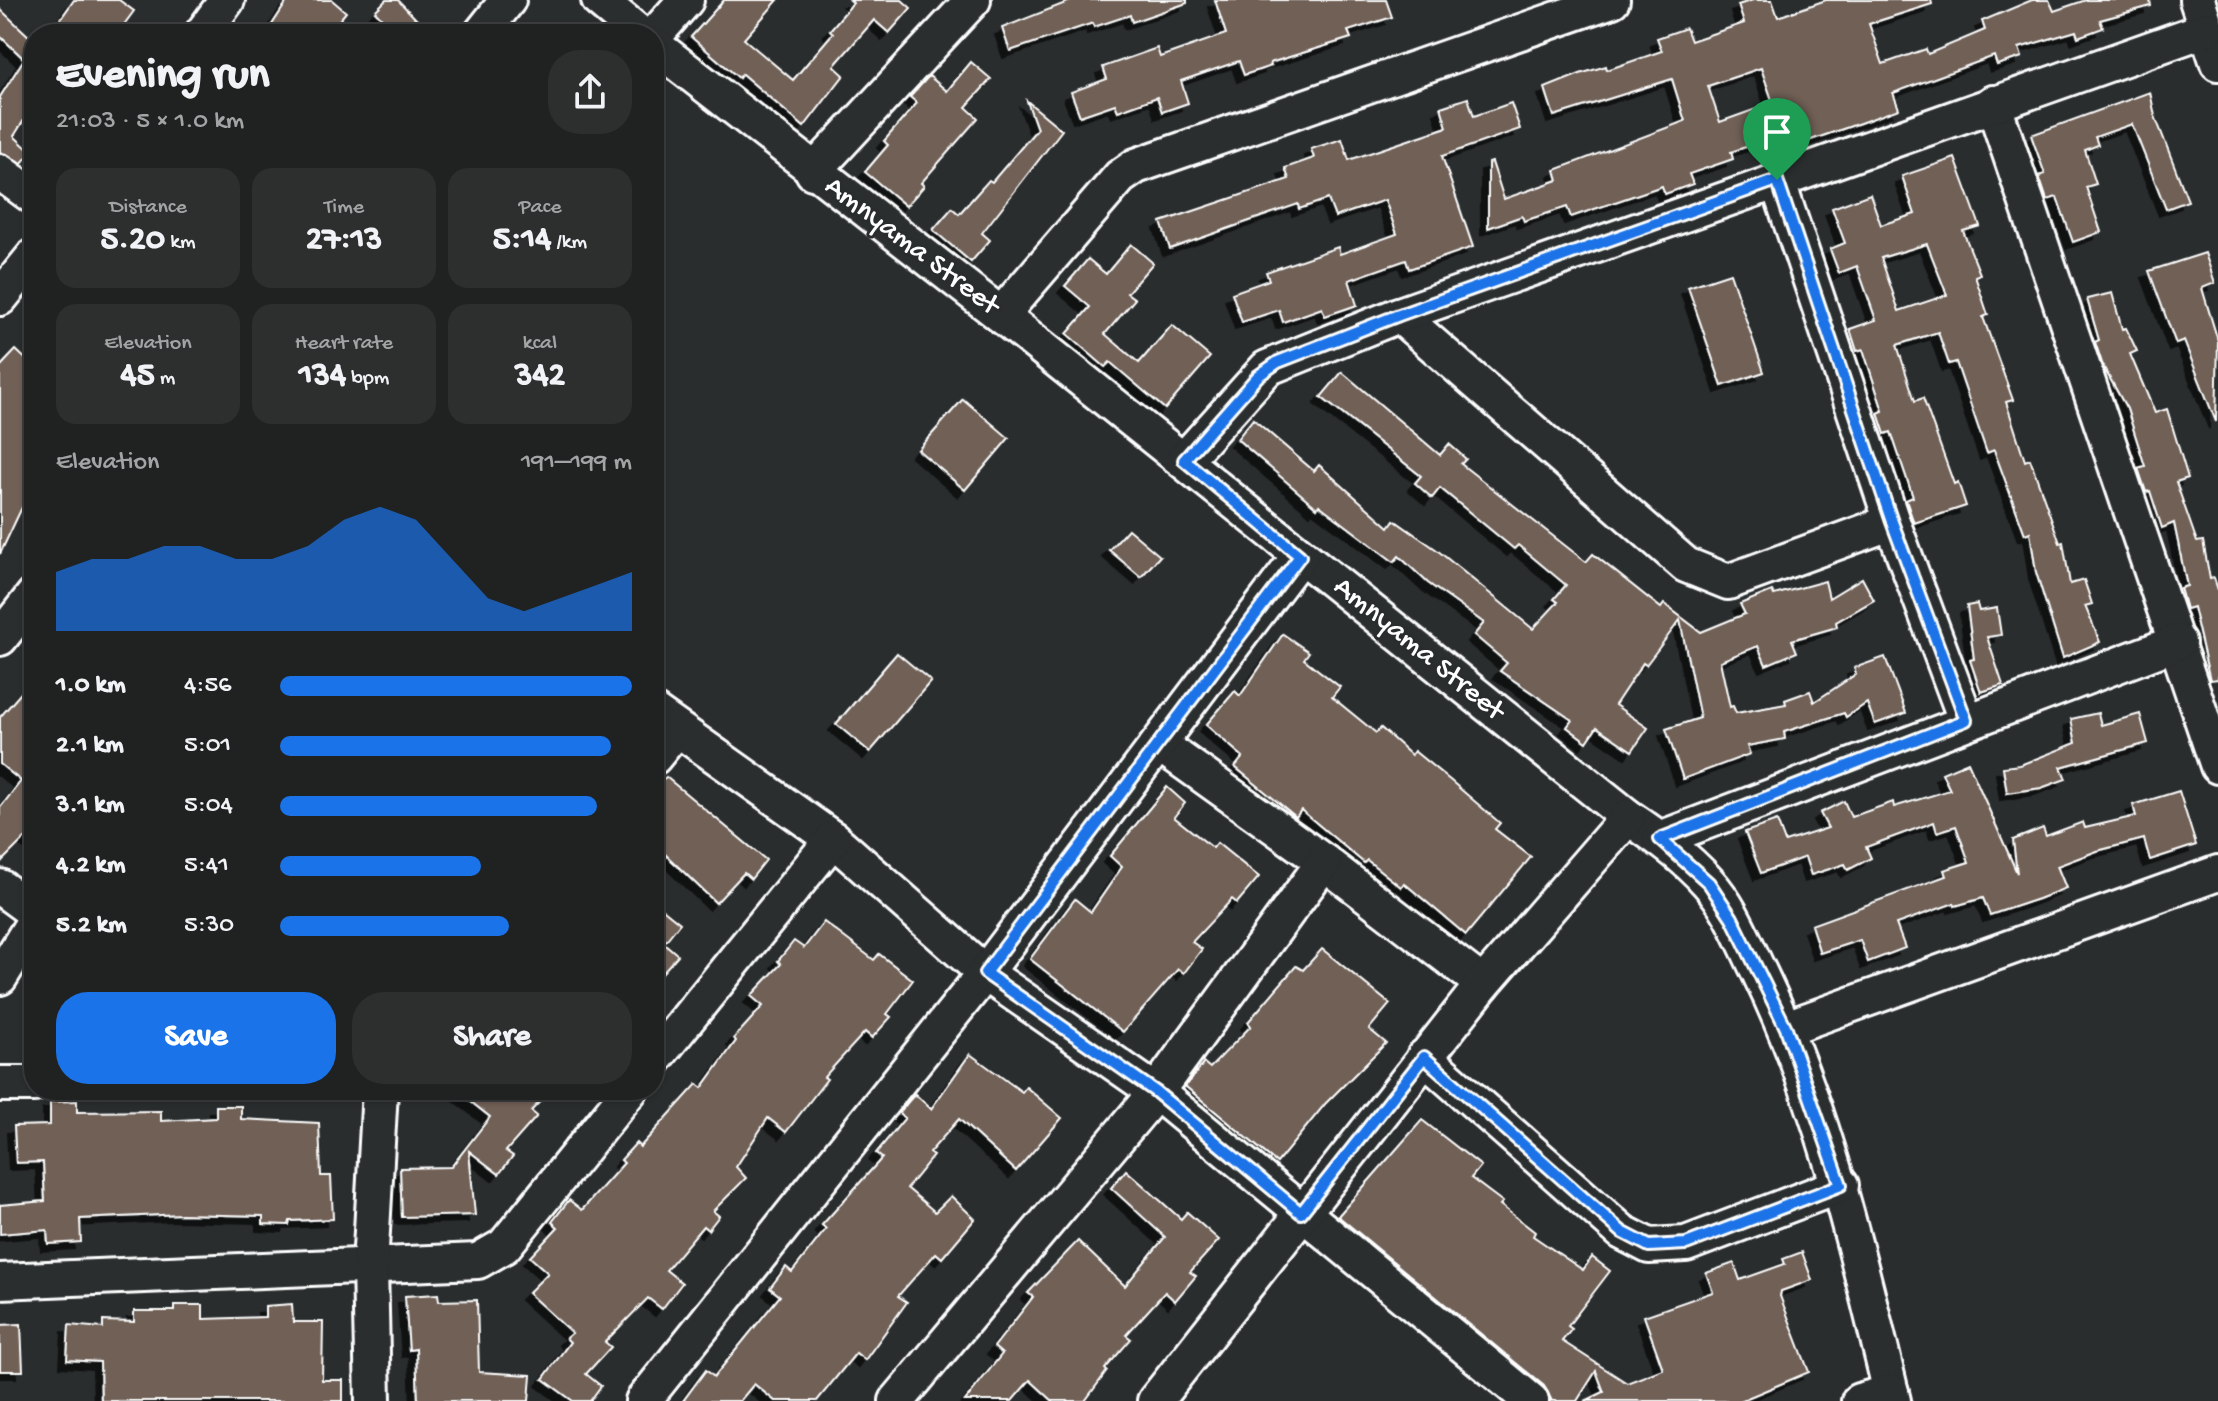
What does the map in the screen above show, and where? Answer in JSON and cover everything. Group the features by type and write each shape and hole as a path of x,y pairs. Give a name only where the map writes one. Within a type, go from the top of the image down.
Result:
{"street":[{"path":"209,24 227,0"},
{"path":"489,24 508,0"},
{"path":"599,0 628,24"},
{"path":"664,25 686,0"},
{"path":"813,172 973,0"},
{"path":"1001,315 1120,177 1136,166 1612,0"},
{"path":"1184,460 1267,368 1399,315 1993,103 2202,15 2218,63"},
{"name":"Amnyama Street","path":"664,53 1184,460 1300,556 1628,817 1660,839 1709,883 1732,918 1786,1028 1841,1185 1881,1398"},
{"path":"1993,103 2218,766"},
{"path":"0,172 24,190"},
{"path":"1777,180 1892,522 1966,720"},
{"path":"0,298 24,268"},
{"path":"1399,315 1686,565 1728,582 1764,572 1892,522"},
{"path":"643,1401 985,973 1300,556"},
{"path":"0,638 24,608"},
{"path":"1660,839 1966,720 2178,642"},
{"path":"665,721 833,839 985,973 1156,1092 1531,1401"},
{"path":"1159,744 1324,862 1483,984"},
{"path":"1155,1401 1483,984 1628,817"},
{"path":"664,1048 833,839"},
{"path":"897,1401 1156,1092 1324,862"},
{"path":"1786,1028 2218,873"},
{"path":"0,887 24,905"},
{"path":"0,977 24,938"},
{"path":"1424,1057 1622,1232 1649,1246 1686,1244 1841,1185"},
{"path":"0,1084 24,1084"},
{"path":"373,1401 370,1266 379,1100"},
{"path":"0,1281 478,1261 497,1252 622,1100"}],"building":[{"path":"74,0 119,0 134,11 124,24 57,24"},
{"path":"288,0 332,0 346,12 336,24 272,24"},
{"path":"386,0 398,0 418,21 415,24 387,24 375,11"},
{"path":"724,0 778,0 744,39 793,80 833,33 830,30 853,3 850,0 902,0 911,8 889,33 874,20 834,66 844,75 804,127 742,74 739,78 691,37"},
{"path":"1073,0 1187,0 1187,3 1132,22 1130,15 1094,27 1093,23 1010,51 1002,28"},
{"path":"1215,0 1386,0 1392,17 1348,31 1351,38 1270,63 1271,66 1244,75 1239,61 1181,81 1188,103 1162,112 1157,97 1118,111 1115,104 1080,116 1071,92 1107,79 1103,67 1157,48 1160,57 1226,34"},
{"path":"1753,0 1772,0 1778,17 1826,0 1931,0 1932,4 1869,24 1883,64 1926,49 1928,54 1985,30 1982,21 2032,0 2049,0 2054,11 2086,0 2150,0 2151,6 2100,20 2103,28 2078,37 2076,31 2019,48 2022,57 1997,65 1994,56 1893,93 1899,109 1860,123 1788,148 1784,134 1731,152 1733,159 1689,174 1693,184 1665,194 1662,186 1571,217 1567,207 1524,221 1522,216 1488,228 1488,163 1492,162 1504,199 1558,180 1555,170 1685,121 1672,79 1554,116 1545,88 1580,74 1606,66 1607,70 1662,51 1657,38 1686,28 1691,41 1744,23 1738,5","holes":["1761,68 1773,103 1720,122 1708,86"]},
{"path":"0,9 24,32 24,59 0,36"},
{"path":"24,59 24,120 14,136 24,145 22,163 0,152 0,97"},
{"path":"971,62 991,79 966,107 978,118 921,183 924,186 906,206 865,172 888,145 884,141 917,103 910,97 929,76 947,91"},
{"path":"2150,92 2155,116 2188,201 2166,209 2132,124 2095,137 2098,145 2085,150 2096,184 2086,187 2101,232 2073,242 2057,197 2047,200 2039,176 2045,174 2031,135"},
{"path":"1468,98 1474,116 1511,103 1520,129 1442,156 1473,247 1409,269 1406,260 1349,280 1357,305 1325,316 1322,308 1283,322 1279,310 1242,322 1232,293 1269,280 1266,272 1338,247 1340,254 1397,234 1385,200 1335,217 1328,199 1299,209 1298,204 1170,249 1161,222 1289,179 1285,168 1314,158 1311,149 1342,139 1349,160 1447,127 1441,107"},
{"path":"1027,101 1062,130 982,233 990,240 971,262 933,230 952,208 959,214 989,180 992,182 1037,129"},
{"path":"1955,158 1980,226 1963,231 1980,274 1975,276 1988,315 1983,317 2013,400 2006,402 2025,461 2030,459 2060,543 2063,542 2070,584 2084,580 2092,604 2085,606 2100,642 2063,658 2036,572 2030,532 2025,534 1994,450 1987,453 1956,362 1949,364 1938,332 1897,345 1915,401 1923,398 1954,484 1958,482 1966,506 1914,523 1906,500 1913,497 1891,432 1885,434 1878,413 1883,411 1863,349 1857,351 1850,329 1876,320 1857,266 1839,273 1830,249 1845,243 1832,208 1870,194 1881,225 1915,214 1902,176","holes":["1927,244 1947,295 1899,311 1881,258"]},
{"path":"1131,244 1153,263 1127,293 1135,299 1105,334 1139,363 1172,325 1210,357 1165,409 1110,362 1105,367 1067,334 1090,307 1065,286 1088,259 1106,274"},
{"path":"2205,253 2215,283 2202,288 2218,341 2216,422 2184,341 2176,344 2149,271"},
{"path":"1730,273 1764,372 1722,386 1688,287"},
{"path":"2112,293 2122,329 2126,328 2137,351 2130,354 2155,413 2167,409 2188,478 2176,482 2197,542 2203,541 2210,579 2214,578 2218,590 2218,679 2210,680 2193,607 2186,609 2180,588 2187,586 2174,523 2162,528 2150,491 2146,492 2138,468 2145,466 2127,409 2103,366 2095,342 2099,340 2087,299"},
{"path":"16,350 24,358 24,503 0,554 0,367"},
{"path":"1342,372 1440,455 1449,444 1466,459 1461,464 1586,562 1593,554 1661,608 1664,604 1701,632 1745,614 1740,604 1772,591 1774,595 1825,581 1829,598 1862,578 1874,600 1836,622 1837,627 1792,640 1797,652 1766,665 1758,646 1720,661 1730,707 1733,706 1736,713 1786,704 1785,700 1810,691 1814,702 1856,674 1854,668 1885,657 1906,713 1875,724 1867,703 1846,717 1844,713 1784,732 1785,739 1747,746 1750,754 1683,779 1666,729 1700,718 1680,620 1646,665 1643,663 1615,705 1648,728 1632,751 1597,727 1587,742 1567,727 1572,720 1500,671 1507,663 1474,635 1484,623 1428,583 1399,556 1394,562 1319,505 1317,508 1237,439 1253,419 1314,471 1319,465 1389,527 1394,520 1437,550 1533,629 1558,602 1554,599 1566,585 1518,545 1514,549 1440,488 1432,498 1415,483 1421,476 1321,397"},
{"path":"963,399 1009,438 965,490 918,450"},
{"path":"1128,529 1160,556 1141,577 1109,550"},
{"path":"1977,604 1979,611 1997,608 2001,635 1987,637 2003,685 1981,692 1970,660 1974,659 1967,606"},
{"path":"1283,634 1309,652 1304,659 1340,687 1332,697 1376,733 1381,728 1411,755 1414,751 1500,823 1495,829 1531,857 1466,935 1404,883 1401,887 1367,860 1364,863 1301,810 1296,817 1235,767 1243,757 1206,725 1235,691 1240,696"},
{"path":"897,653 931,681 870,752 836,724"},
{"path":"24,689 24,839 0,863 0,808 21,781 0,764 0,717"},
{"path":"2098,713 2101,725 2140,714 2148,743 2061,767 2066,779 2041,788 2007,793 2003,767 2020,765 2076,743 2071,719"},
{"path":"1968,762 2017,873 2013,840 2043,828 2046,836 2083,822 2085,828 2136,816 2133,805 2179,791 2196,845 2150,860 2144,839 2097,851 2057,866 2066,888 2038,899 1990,915 1983,898 1955,906 1954,903 1896,924 1905,948 1868,962 1860,940 1820,953 1811,925 1946,876 1944,870 1969,862 1956,826 1937,832 1934,822 1866,847 1871,858 1848,870 1845,864 1811,875 1805,857 1761,873 1745,832 1777,821 1785,842 1828,828 1820,813 1844,801 1851,817 1893,802 1894,807 1950,790 1942,773"},
{"path":"666,777 766,860 751,879 744,873 716,903 664,855"},
{"path":"1167,787 1185,803 1174,817 1213,848 1217,843 1259,877 1237,903 1232,899 1192,942 1202,949 1184,973 1178,969 1123,1032 1030,959 1075,899 1091,912 1122,867 1110,856"},
{"path":"664,910 680,923 664,943"},
{"path":"824,922 874,960 879,954 913,980 887,1014 891,1017 872,1038 865,1032 824,1077 827,1079 786,1132 768,1118 736,1167 746,1178 713,1211 719,1216 708,1230 703,1226 666,1270 682,1283 662,1309 648,1298 605,1342 611,1347 586,1374 601,1386 590,1401 573,1401 543,1379 570,1342 566,1338 572,1333 528,1293 548,1273 530,1257 558,1227 552,1222 569,1200 582,1210 624,1163 621,1160 636,1143 640,1147 697,1084 702,1088 736,1041 734,1038 763,1006 751,996 781,964 778,961 794,941 804,948"},
{"path":"664,943 678,955 664,971"},
{"path":"1322,949 1390,1004 1369,1029 1386,1043 1325,1104 1277,1163 1185,1086 1204,1063 1210,1068 1251,1026 1248,1022 1296,966 1303,970"},
{"path":"970,1054 1022,1092 1026,1087 1062,1118 1016,1171 959,1119 929,1153 933,1156 907,1188 935,1212 951,1196 975,1219 942,1258 936,1253 898,1296 907,1302 865,1360 856,1353 817,1401 775,1401 754,1384 740,1401 683,1401 706,1370 714,1377 780,1296 770,1288 786,1267 792,1272 826,1229 822,1225 882,1158 876,1153 905,1118 899,1113 908,1102 915,1094 931,1109"},
{"path":"469,1100 541,1100 531,1111 537,1116 506,1151 513,1156 499,1174 469,1151 475,1215 402,1217 400,1168 451,1167 490,1117"},
{"path":"77,1101 77,1112 161,1111 161,1121 216,1118 216,1106 241,1106 241,1119 319,1123 321,1176 331,1176 333,1219 290,1221 289,1225 263,1224 263,1216 181,1214 80,1219 81,1242 48,1244 47,1230 0,1234 0,1205 45,1201 43,1162 16,1163 14,1126 50,1125 50,1102"},
{"path":"1422,1120 1481,1166 1471,1178 1503,1202 1500,1205 1535,1232 1533,1236 1583,1270 1592,1257 1610,1271 1568,1326 1572,1329 1562,1341 1627,1383 1663,1369 1644,1316 1713,1292 1706,1273 1734,1263 1740,1280 1785,1264 1783,1259 1802,1252 1812,1280 1781,1291 1780,1296 1809,1372 1740,1401 1585,1401 1604,1392 1596,1371 1577,1401 1552,1401 1544,1386 1338,1216"},
{"path":"1126,1170 1181,1219 1187,1212 1219,1240 1190,1272 1196,1276 1175,1301 1165,1292 1126,1335 1131,1339 1105,1369 1107,1371 1085,1401 1053,1401 1030,1380 1012,1401 965,1401 1002,1354 994,1347 1033,1297 1028,1293 1078,1241 1125,1286 1165,1237 1111,1188"},
{"path":"438,1294 439,1301 477,1300 479,1372 531,1375 529,1401 418,1401 416,1349 409,1350 405,1296"},
{"path":"292,1304 293,1322 323,1322 322,1380 343,1380 343,1401 101,1401 100,1362 67,1360 69,1325 103,1328 103,1321 134,1322 134,1311 175,1311 175,1305 203,1305 203,1319 265,1317 265,1306"},
{"path":"21,1324 23,1371 0,1371 0,1325"}],"route":[{"path":"1777,180 1892,522 1966,720 1660,839 1709,883 1732,918 1786,1028 1841,1185 1686,1244 1649,1246 1622,1232 1424,1057 1301,1213 1156,1092 985,973 1300,556 1184,460 1258,376 1278,362 1399,315 1777,180"}]}
